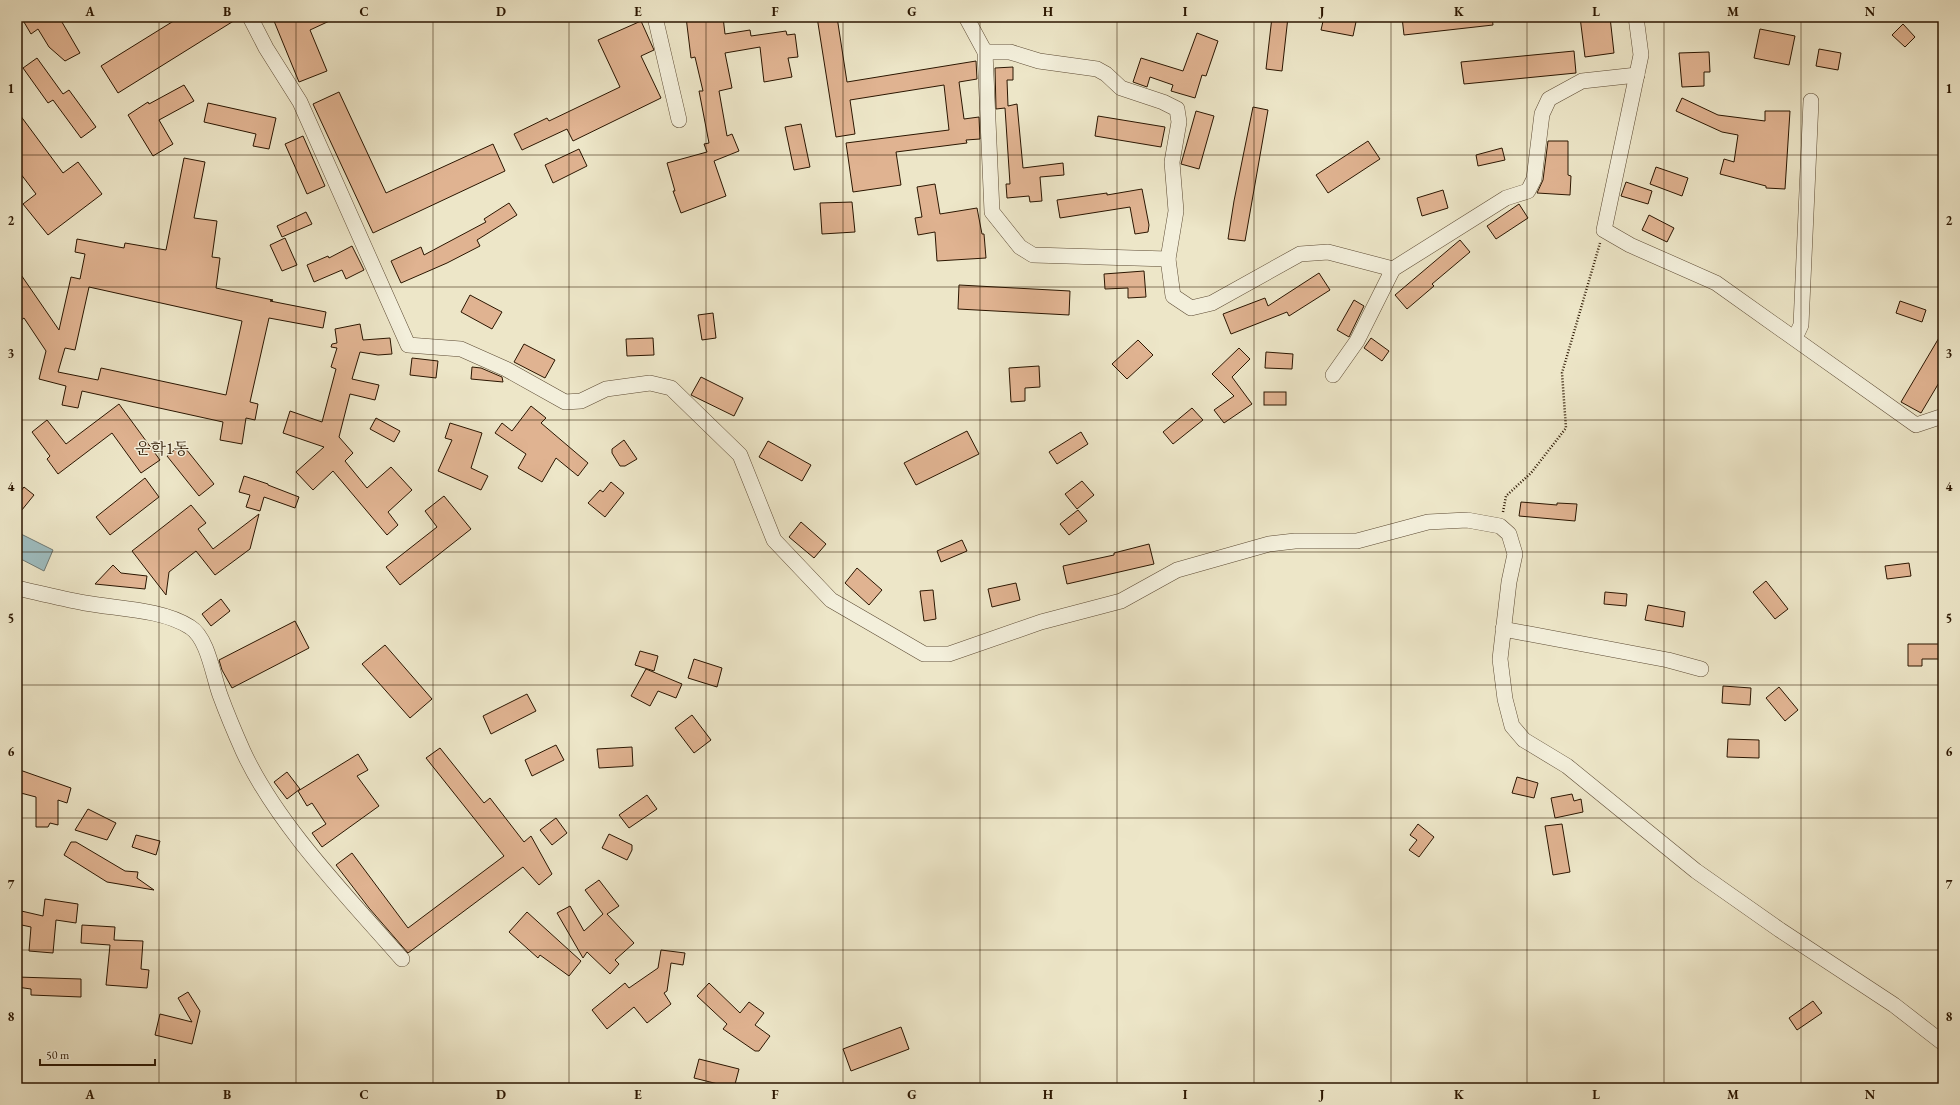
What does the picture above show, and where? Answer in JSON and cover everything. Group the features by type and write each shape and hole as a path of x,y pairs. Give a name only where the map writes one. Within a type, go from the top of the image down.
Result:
{"street":[{"path":"250,17 266,48 300,102 408,345 462,349 506,369 564,402 581,401 606,389 650,383 671,388 740,455 774,540 831,600 924,654 949,654 1041,622 1121,600 1177,570 1269,544 1295,541 1357,541 1428,522 1467,520 1500,526 1509,534 1514,554 1509,582 1500,660 1505,700 1512,726 1524,740 1567,766 1696,870 1780,930 1894,1005 1943,1043"},
{"path":"655,17 679,120"},
{"path":"966,17 986,52 992,212 1020,247 1033,255 1168,259"},
{"path":"1636,17 1641,55 1604,230 1630,245 1716,283 1916,425 1943,416"},
{"path":"986,52 1010,52 1039,61 1097,69 1106,74 1121,88 1163,102 1177,109 1180,122 1172,162 1176,211 1168,259 1173,296 1191,308 1212,304 1300,254 1328,252 1393,269"},
{"path":"1333,375 1357,342 1393,269 1506,198 1528,191 1534,179 1542,114 1549,99 1582,81 1637,75"},
{"path":"1795,338 1801,325 1812,101"},
{"path":"17,588 85,603 138,611 176,620 192,628 204,644 220,695 243,752 275,808 318,862 402,959"},
{"path":"1503,630 1668,660 1701,669"}],"path":[{"path":"1500,526 1506,496 1530,473 1566,428 1562,373 1604,230"}],"water":[{"path":"17,532 53,550 44,571 17,557"}],"building":[{"path":"21,17 59,17 80,53 65,61 49,47 38,29 31,34"},
{"path":"180,17 240,17 118,93 101,66"},
{"path":"286,17 338,17 310,30 327,71 299,82 274,21"},
{"path":"686,17 723,17 725,34 750,30 751,36 786,31 787,35 795,34 798,57 788,58 792,77 764,82 760,47 725,53 732,88 719,91 727,136 732,134 739,151 714,161 726,196 681,213 673,191 675,191 667,163 707,152 704,144 709,143 699,91 703,91 695,57 691,58"},
{"path":"817,17 837,17 847,82 976,61 977,79 959,82 964,119 979,117 980,139 966,140 967,143 896,152 901,185 853,192 846,143 949,130 944,85 850,100 855,134 836,137"},
{"path":"1272,17 1288,17 1282,71 1266,69"},
{"path":"1324,17 1357,17 1353,36 1321,30"},
{"path":"1402,17 1492,17 1493,25 1404,35"},
{"path":"1580,17 1610,17 1614,53 1585,57"},
{"path":"641,21 654,50 641,56 661,98 573,141 567,129 522,150 514,134 547,118 549,121 620,87 598,40"},
{"path":"1903,24 1915,37 1905,47 1892,35"},
{"path":"1760,29 1795,36 1789,65 1754,58"},
{"path":"1197,33 1218,41 1206,76 1202,75 1195,98 1171,91 1173,85 1150,77 1147,87 1133,82 1141,58 1183,71"},
{"path":"1819,49 1841,53 1838,70 1816,66"},
{"path":"1574,51 1576,73 1464,84 1461,62"},
{"path":"1709,52 1710,72 1704,72 1704,86 1682,87 1679,53"},
{"path":"37,58 63,94 69,90 96,127 81,138 53,100 48,103 23,68"},
{"path":"1013,67 1013,80 1007,80 1008,106 1017,104 1023,168 1063,163 1064,175 1040,177 1042,201 1030,202 1029,196 1007,198 1006,184 1010,184 1005,108 996,109 995,68"},
{"path":"184,85 194,101 159,120 173,144 153,156 128,115 148,102 149,104"},
{"path":"339,92 386,193 493,144 505,171 373,233 313,104"},
{"path":"1682,98 1718,115 1765,121 1765,111 1790,111 1785,189 1766,188 1766,186 1720,174 1724,159 1734,162 1738,135 1722,132 1676,111"},
{"path":"208,103 276,118 269,149 253,146 256,134 204,122"},
{"path":"1253,107 1268,110 1245,241 1228,239 1234,201"},
{"path":"17,111 63,173 78,162 102,194 48,235 23,204 36,194 17,169"},
{"path":"1196,111 1214,116 1199,169 1181,164"},
{"path":"1098,116 1165,127 1161,147 1095,136"},
{"path":"801,124 810,167 794,170 785,127"},
{"path":"303,136 325,186 307,194 285,144"},
{"path":"1368,141 1380,159 1328,193 1316,175"},
{"path":"1548,141 1568,141 1568,175 1571,176 1570,195 1537,193 1543,180"},
{"path":"1502,148 1505,160 1478,166 1476,155"},
{"path":"579,149 587,166 553,183 545,165"},
{"path":"184,158 205,162 194,218 217,221 212,257 220,258 216,288 326,312 323,328 269,318 250,402 258,404 255,420 246,418 242,444 220,440 223,422 82,391 78,408 62,405 66,386 39,379 46,351 24,318 17,323 17,269 59,330 71,277 80,279 85,254 75,252 77,239 124,248 125,243 166,250","holes":["89,287 242,321 226,395 101,368 98,380 58,372 65,348 75,350"]},
{"path":"1656,167 1688,178 1682,196 1650,184"},
{"path":"1626,182 1652,191 1648,204 1621,196"},
{"path":"935,184 940,214 977,208 982,234 984,234 986,258 937,261 935,232 918,235 915,218 922,217 917,187"},
{"path":"1142,189 1149,225 1148,232 1135,234 1130,207 1060,218 1057,200 1107,193 1107,195"},
{"path":"1443,190 1448,208 1422,216 1417,198"},
{"path":"852,202 855,232 822,234 820,203"},
{"path":"509,203 517,215 477,240 480,246 447,263 401,283 391,261 421,247 424,255 486,222 484,219"},
{"path":"1519,204 1528,218 1496,239 1487,226"},
{"path":"306,212 312,224 282,237 277,226"},
{"path":"1649,215 1674,228 1667,242 1642,230"},
{"path":"285,238 297,265 282,271 270,245"},
{"path":"1460,240 1470,252 1432,284 1434,286 1407,309 1395,295"},
{"path":"352,246 364,270 346,279 342,270 314,282 307,265 328,256 329,258"},
{"path":"1144,271 1146,297 1128,298 1128,288 1105,289 1104,274"},
{"path":"1319,273 1330,290 1289,316 1287,312 1231,334 1223,314 1265,298 1268,306"},
{"path":"959,285 1070,291 1069,315 958,309"},
{"path":"470,295 502,312 492,329 461,312"},
{"path":"1354,300 1364,306 1349,337 1337,330"},
{"path":"1900,301 1926,310 1922,322 1896,313"},
{"path":"713,313 716,338 702,340 698,315"},
{"path":"360,324 363,340 390,338 392,354 378,355 360,352 352,379 379,385 375,400 350,394 339,437 353,453 345,461 367,488 391,467 412,490 388,512 398,525 387,535 333,471 313,490 296,472 324,447 283,433 290,411 322,422 336,369 331,367 337,348 331,347 332,344 337,343 335,329"},
{"path":"1943,331 1943,376 1921,413 1901,402"},
{"path":"653,338 654,355 627,356 626,339"},
{"path":"1371,338 1389,351 1382,361 1364,348"},
{"path":"1138,340 1153,355 1127,379 1112,364"},
{"path":"524,344 555,360 545,378 514,362"},
{"path":"1239,348 1250,359 1232,377 1252,404 1224,423 1214,410 1234,396 1212,374"},
{"path":"1266,352 1293,354 1292,369 1265,368"},
{"path":"412,358 438,361 436,378 410,375"},
{"path":"1039,366 1040,387 1025,388 1025,401 1011,402 1009,368"},
{"path":"472,367 481,368 502,377 503,382 471,379"},
{"path":"701,377 743,398 734,416 691,395"},
{"path":"1264,392 1286,392 1286,405 1264,405"},
{"path":"119,404 160,460 141,473 112,433 58,474 47,459 50,456 32,432 47,420 66,444"},
{"path":"531,406 546,418 541,423 588,463 578,476 556,458 542,482 518,468 526,454 495,433 502,423 512,431"},
{"path":"1192,408 1203,420 1173,444 1163,432"},
{"path":"376,418 400,431 394,442 370,429"},
{"path":"450,423 482,433 471,468 488,476 481,490 438,471 452,440 445,438"},
{"path":"967,431 979,454 916,485 904,463"},
{"path":"1081,432 1088,444 1057,464 1049,452"},
{"path":"624,440 637,459 625,466 620,466 612,453 612,449"},
{"path":"768,441 811,465 802,481 759,457"},
{"path":"182,444 214,484 199,496 167,456"},
{"path":"244,476 299,497 295,508 264,497 260,511 246,507 250,495 239,492"},
{"path":"145,478 159,497 110,535 96,517"},
{"path":"1082,481 1094,495 1077,509 1065,494"},
{"path":"611,482 624,493 605,517 588,503 600,490 603,492"},
{"path":"24,487 34,495 17,516 17,496"},
{"path":"444,496 471,529 400,585 386,567 437,527 425,511"},
{"path":"1521,502 1557,505 1557,503 1577,504 1575,521 1519,516"},
{"path":"191,505 206,523 198,529 213,549 259,514 250,549 215,575 196,551 169,572 166,595 132,551"},
{"path":"1078,510 1087,521 1069,535 1060,524"},
{"path":"801,522 826,544 814,558 789,537"},
{"path":"962,540 967,551 941,562 937,551"},
{"path":"1149,544 1154,564 1067,584 1063,566 1114,555 1114,553"},
{"path":"1909,563 1911,576 1887,579 1885,566"},
{"path":"113,565 121,573 147,576 145,589 95,584"},
{"path":"857,568 882,590 869,605 845,583"},
{"path":"1766,581 1788,609 1775,619 1753,592"},
{"path":"1016,583 1020,600 992,607 988,589"},
{"path":"933,590 936,619 924,621 920,591"},
{"path":"1605,592 1627,594 1626,606 1604,604"},
{"path":"221,599 230,611 211,626 202,614"},
{"path":"1648,605 1685,612 1683,627 1645,620"},
{"path":"295,621 309,648 232,688 222,670 219,660"},
{"path":"1908,644 1943,644 1943,659 1922,659 1922,666 1908,666"},
{"path":"385,645 432,699 410,718 362,664"},
{"path":"640,651 658,656 654,671 635,665"},
{"path":"694,659 722,668 717,687 688,678"},
{"path":"646,669 682,684 676,698 658,691 650,706 631,696"},
{"path":"1723,686 1751,688 1750,705 1722,703"},
{"path":"1779,687 1798,710 1785,721 1766,698"},
{"path":"527,694 536,711 491,734 483,716"},
{"path":"692,715 711,740 694,753 675,728"},
{"path":"1728,739 1759,740 1759,758 1727,757"},
{"path":"556,745 564,760 532,776 525,760"},
{"path":"632,747 633,766 599,768 597,749"},
{"path":"440,748 484,803 490,798 524,842 531,836 552,874 539,885 523,867 408,953 369,908 336,865 352,853 408,928 504,856 426,758"},
{"path":"358,754 368,770 357,776 379,806 322,847 312,833 326,824 312,803 307,806 298,791"},
{"path":"17,769 71,788 67,803 58,800 58,825 50,823 48,827 36,827 36,797 17,792"},
{"path":"287,772 300,789 287,799 274,782"},
{"path":"1517,777 1538,783 1534,798 1512,793"},
{"path":"1572,794 1574,801 1581,799 1583,812 1555,818 1551,798"},
{"path":"647,795 657,809 629,828 619,815"},
{"path":"88,809 116,823 107,840 75,830"},
{"path":"556,818 567,833 552,845 540,830"},
{"path":"1418,824 1434,837 1419,857 1409,850 1417,840 1410,835"},
{"path":"1562,824 1570,872 1553,875 1545,826"},
{"path":"609,834 632,845 632,850 627,860 602,848"},
{"path":"136,835 160,841 156,855 132,847"},
{"path":"71,842 76,842 125,871 138,872 137,878 154,890 107,882 64,855"},
{"path":"599,880 619,906 607,914 634,943 615,960 619,964 610,974 587,952 583,958 557,913 570,906 584,931 603,914 585,890"},
{"path":"45,899 78,904 76,923 56,920 53,953 29,951 31,927 17,924 17,910 43,916"},
{"path":"527,912 581,961 569,976 540,955 538,958 509,932"},
{"path":"82,925 115,927 114,940 143,941 141,969 149,970 147,988 106,985 110,945 81,943"},
{"path":"661,950 685,953 683,965 671,963 667,991 664,993 671,1004 647,1023 634,1007 607,1029 592,1010 625,983 629,988 658,968"},
{"path":"17,977 81,979 81,997 31,995 31,989 17,987"},
{"path":"709,983 740,1013 749,1002 764,1013 755,1025 770,1036 759,1051 755,1051 723,1029 727,1024 697,996"},
{"path":"188,992 200,1011 192,1044 155,1035 160,1014 192,1022 178,998"},
{"path":"1813,1001 1822,1013 1797,1030 1789,1018"},
{"path":"901,1027 909,1049 851,1071 843,1049"},
{"path":"699,1059 739,1069 734,1088 694,1078"}],"district":[{"name":"운학1동","path":"162,448"}]}
